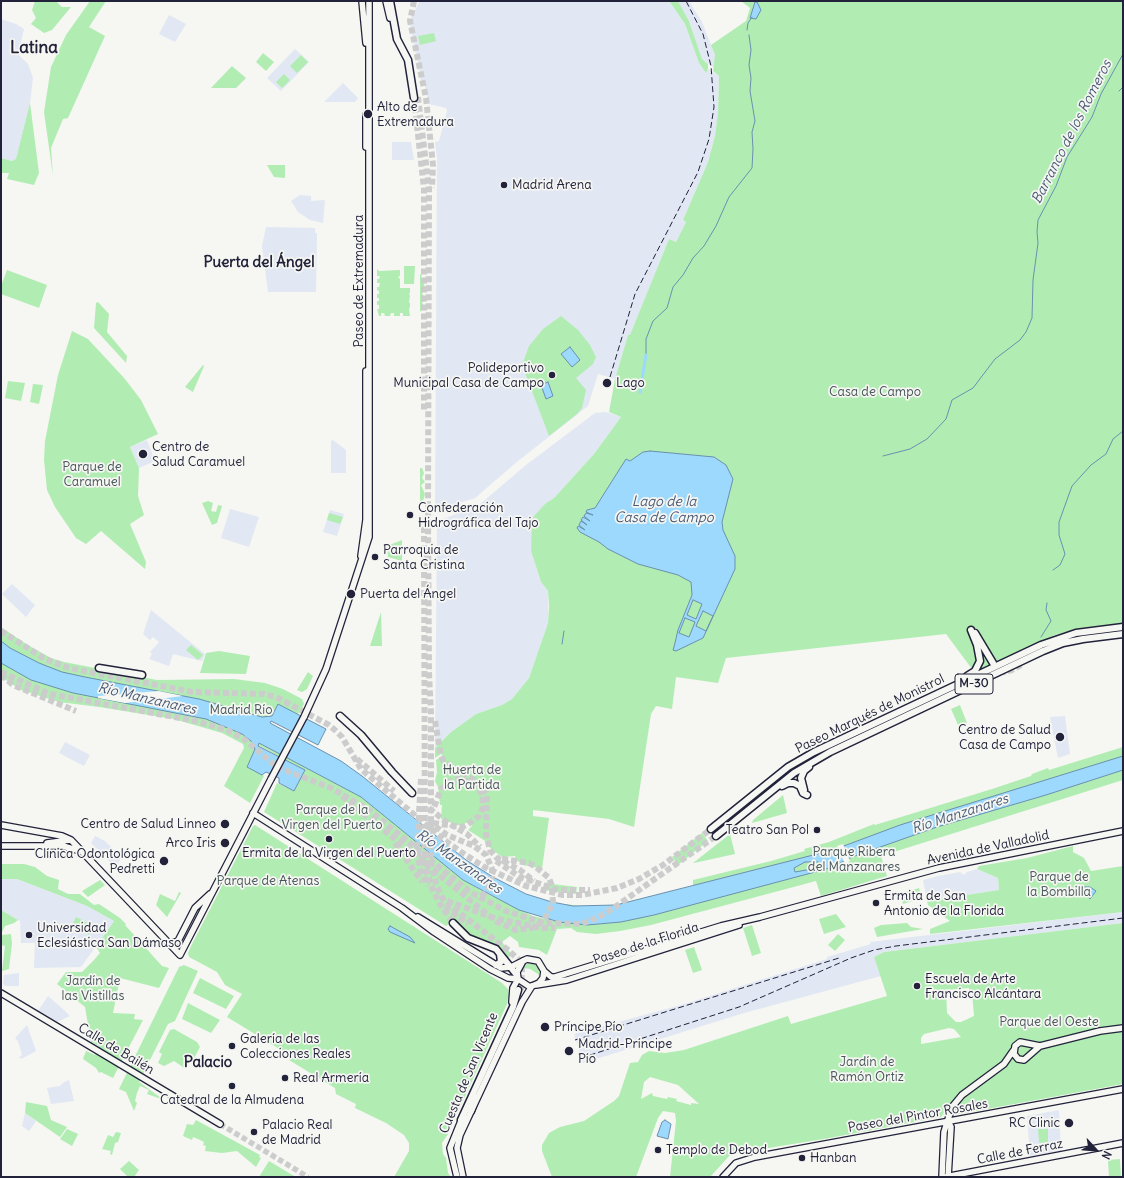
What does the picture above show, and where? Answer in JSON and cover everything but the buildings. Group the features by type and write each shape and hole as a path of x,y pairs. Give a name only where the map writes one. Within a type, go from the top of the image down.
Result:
{"highway":[{"path":"390,1 397,39 408,60 416,97 412,58 401,39 394,1"},
{"name":"Paseo Marqués de Monistrol","path":"711,829 788,767 814,752 1064,636 1076,633 1123,628"},
{"path":"928,698 977,669 980,662 973,631 993,663"},
{"name":"Paseo Marqués de Monistrol","path":"716,836 794,773 830,752 1042,651 1071,641 1123,634"},
{"path":"1021,665 1071,641"},
{"path":"99,668 142,675"},
{"path":"340,716 361,735 412,793"},
{"path":"756,804 791,782 799,785 803,793 807,795 801,781 802,774 807,768 830,752"},
{"path":"453,923 468,938 492,947 511,967 517,977"},
{"path":"496,965 501,962 499,953"},
{"path":"471,1110 515,1011 517,989"},
{"path":"461,1120 513,1007 517,989"}],"main road":[{"path":"362,1 366,43"},
{"name":"Paseo de Extremadura","path":"169,944 180,955 324,677 361,558 366,520 366,1"},
{"name":"Paseo de Extremadura","path":"361,558 368,545 369,537 369,1"},
{"path":"369,61 371,56 373,1"},
{"path":"386,1 390,18"},
{"path":"253,813 402,908 496,965 504,968 511,967 527,959 535,959 542,965 544,971 543,978 534,986 525,985 517,977"},
{"path":"1,825 62,836 71,840 169,944 178,942 195,908 214,890"},
{"name":"Avenida de Valladolid","path":"859,890 946,866 1038,850 1123,831"},
{"path":"1,843 48,843 71,840"},
{"path":"1,846 63,846 82,852"},
{"name":"Paseo de la Florida","path":"544,971 551,977 555,977 714,928 859,890"},
{"path":"402,908 434,932 508,978 517,989"},
{"name":"Paseo de la Florida","path":"534,986 567,980 716,933 760,917"},
{"path":"517,989 517,977 523,961"},
{"path":"508,978 517,977"},
{"name":"Cuesta de San Vicente","path":"463,1177 457,1148 460,1135 522,1002 534,986"},
{"name":"Calle de Bailén","path":"1,994 219,1125"},
{"path":"946,1177 951,1127 948,1121 952,1107 962,1095 1004,1064 1014,1051 1015,1046 1020,1042 1040,1046 1100,1031 1123,1028"},
{"path":"1029,1044 1031,1054"},
{"path":"1004,1064 1027,1058 1040,1046"},
{"path":"1014,1051 1016,1057 1021,1060"},
{"name":"Paseo del Pintor Rosales","path":"723,1177 734,1164 741,1160 1123,1089"},
{"name":"Cuesta de San Vicente","path":"457,1177 450,1149 461,1120"},
{"name":"Calle de Ferraz","path":"946,1177 1123,1144"}],"shaded area":[{"path":"420,1 669,1 685,24 699,63 706,72 708,69 719,76 718,112 715,136 708,162 683,220 686,222 676,242 669,239 630,336 628,335 615,379 598,374 588,406 518,461 475,498 435,511 437,158 435,142 439,141 447,111 446,108 429,104 425,86 422,86 410,24 411,17"},
{"path":"678,1 689,1 702,22 715,55 715,66 713,67 702,59 689,21"},
{"path":"169,15 186,24 175,42 159,34"},
{"path":"1,19 16,24 24,29 18,54 28,64 33,78 30,103 16,159 13,161 1,158"},
{"path":"295,49 309,62 281,91 267,78"},
{"path":"343,83 358,98 355,102 324,102"},
{"path":"392,142 411,142 414,160 392,160"},
{"path":"300,195 311,196 311,201 325,200 323,223 310,220 298,212 291,201"},
{"path":"266,227 315,228 315,233 317,233 316,292 268,292 262,246"},
{"path":"606,412 621,417 594,454 554,498 546,503 532,540 531,551 541,582 548,591 548,623 529,678 512,699 502,705 476,714 451,732 435,748 437,526 443,519 479,505 526,465 595,413"},
{"name":"Centro de Salud Caramuel","path":"147,440 155,461 139,468 130,447"},
{"path":"333,440 346,450 346,473 331,473 331,441"},
{"path":"230,509 259,517 249,547 221,538"},
{"path":"330,510 344,514 337,536 323,532"},
{"path":"12,584 35,605 26,617 2,594"},
{"path":"151,610 205,654 202,661 173,654 169,666 149,659 152,654 150,652 159,642 153,637 150,640 143,634"},
{"name":"Centro de Salud Casa de Campo","path":"1065,716 1070,754 1058,758 1050,717"},
{"path":"65,742 90,755 84,766 59,753"},
{"path":"95,836 105,841 121,857 117,867 113,865 91,843"},
{"path":"977,869 998,878 999,890 927,901 923,880 960,872 964,875 967,872"},
{"path":"1,879 17,879 87,906 114,921 81,967 34,968 35,943 21,943 20,921 1,910"},
{"path":"1123,912 1123,923 884,952 874,957 881,976 744,1013 583,1063 574,1034 681,1005 827,959 827,957 871,944 870,942"},
{"path":"19,973 19,986 5,986 3,984 4,975"},
{"path":"48,996 70,1016 57,1022 38,1011"},
{"path":"27,1025 36,1051 21,1059 19,1057 22,1055 18,1041 15,1038"},
{"path":"69,1080 74,1101 51,1104 47,1088 60,1086"},
{"path":"1059,1110 1061,1151 1030,1156 1027,1116"},
{"path":"25,1113 36,1121 29,1131 22,1126"}],"green space":[{"path":"35,1 56,1 62,7 71,7 52,30 44,33 31,24 36,18 32,10"},
{"path":"90,1 106,1 89,27 105,36 68,118 63,119 51,148 53,176 44,112 51,67 66,35"},
{"path":"669,1 678,1 689,21 702,59 708,64 706,73 699,63 685,24"},
{"name":"Casa de Campo","path":"741,1 1123,1 1123,623 1081,628 1055,635 975,673 946,634 726,658 718,683 676,677 672,709 656,706 651,714 634,827 609,819 533,810 533,816 549,818 542,869 524,865 516,860 515,856 502,857 498,854 489,847 490,844 468,830 472,826 468,822 460,826 441,819 442,805 440,805 438,787 435,781 437,772 436,760 443,756 441,754 435,758 435,748 451,732 476,714 502,705 512,699 529,678 548,623 549,606 548,591 541,582 531,551 532,521 534,516 546,503 554,498 594,454 621,417 609,412 615,379 628,335 630,335 669,239 676,242 686,222 683,220 708,162 715,136 718,112 719,76 713,71 715,55 711,45 746,21 750,8"},
{"path":"434,33 436,41 420,45 418,36"},
{"path":"263,53 274,62 266,71 256,62"},
{"path":"301,55 308,62 297,73 290,66"},
{"path":"232,66 246,78 236,88 211,88"},
{"path":"284,74 290,80 282,88 276,82"},
{"path":"30,103 39,173 34,185 7,179 9,173 1,173 1,158 12,161 16,159"},
{"path":"267,165 285,165 285,178 274,177"},
{"path":"404,266 415,266 414,284 404,284"},
{"path":"377,269 379,271 400,270 400,276 398,277 400,279 400,288 410,288 410,316 403,316 403,313 400,313 400,316 394,316 394,313 391,313 390,316 385,316 384,313 381,313 381,316 379,316 377,309 379,309 379,305 377,305 377,301 379,301 379,298 377,298 377,294 379,294 379,291 377,290 377,287 379,287 380,283 377,283 377,279 379,279 380,276 377,276"},
{"path":"7,270 47,285 39,308 1,294 1,286"},
{"path":"420,274 422,275 421,277 425,287 422,294 425,297 425,301 422,302 424,307 420,312"},
{"path":"98,302 109,314 107,332 127,356 126,363 94,328 96,303"},
{"name":"Polideportivo Municipal Casa de Campo","path":"561,316 578,330 590,345 596,357 593,364 576,378 586,390 582,408 577,414 549,436 522,365 529,346 543,329"},
{"name":"Parque de Caramuel","path":"72,331 88,339 125,379 141,400 158,434 130,447 139,468 138,496 144,515 130,524 146,562 145,569 101,531 86,544 76,538 55,507 47,490 44,460 45,441 58,375"},
{"path":"203,365 204,366 193,392 185,387"},
{"path":"8,381 25,383 21,401 5,398"},
{"path":"33,384 43,385 39,404 30,402"},
{"path":"420,468 422,468 424,473 422,478 425,482 421,485 425,494 423,501 421,502 422,504 420,505"},
{"path":"208,501 213,503 211,511 216,512 218,505 222,506 217,523 212,525 202,503"},
{"path":"329,513 343,517 340,524 327,520"},
{"path":"402,540 402,561 388,557 387,546"},
{"path":"381,612 382,646 370,646"},
{"name":"Madrid Río","path":"1,627 26,644 51,658 64,662 157,680 234,679 265,683 283,689 302,699 304,704 298,714 278,704 247,766 264,776 250,803 224,786 244,748 243,744 222,733 174,719 59,702 21,690 1,677"},
{"path":"191,645 203,655 198,660 186,650"},
{"path":"219,651 250,656 246,674 200,673 206,653"},
{"path":"308,672 313,676 307,689 302,692 297,690"},
{"path":"960,705 967,723 959,727 951,709"},
{"path":"259,743 361,797 463,880 533,916 559,922 565,904 588,907 616,905 693,887 693,880 805,851 804,849 829,842 874,824 875,825 992,789 1031,776 1032,774 1048,768 1049,770 1123,747 1123,780 881,856 887,876 821,896 816,881 651,925 620,931 596,934 577,932 571,928 557,929 547,955 539,950 519,947 518,942 510,936 502,942 512,955 508,958 501,949 470,935 454,920 446,926 264,812 277,783 294,791 305,770 258,745"},
{"path":"783,795 787,813 752,823 753,820"},
{"name":"Parque de Atenas","path":"255,825 502,983 508,989 509,996 507,1004 448,1134 442,1143 448,1173 451,1177 394,1177 409,1151 409,1143 404,1135 386,1123 355,1108 356,1104 336,1094 335,1088 289,1060 291,1056 227,1017 242,994 225,985 217,972 189,957 188,953 191,946 253,826"},
{"path":"702,833 708,841 678,865 672,857"},
{"path":"730,834 735,854 693,863"},
{"name":"Parque de la Bombilla","path":"1073,846 1073,852 1084,858 1091,871 1123,866 1123,912 930,934 930,929 950,921 928,905 927,901 999,890 998,878 977,869 979,866 1027,858"},
{"name":"Jardín de las Vistillas","path":"1,864 24,864 35,867 47,876 59,880 58,889 68,894 80,894 94,905 99,904 120,918 162,966 169,968 159,988 120,978 113,1013 135,1014 134,1019 143,1020 113,1078 101,1072 99,1073 96,1068 83,1059 86,1051 95,1055 99,1046 91,1042 85,1007 57,984 66,972 82,972 94,960 100,953 96,947 114,921 87,906 17,879 1,879"},
{"path":"100,880 105,885 88,897 82,891"},
{"path":"544,883 577,887 576,894 543,890"},
{"path":"919,888 922,898 903,904 900,894"},
{"path":"179,892 181,893 167,917 156,905 160,894 175,901"},
{"path":"1,910 18,920 5,926 2,932 2,935 11,934 12,943 9,969 2,971 5,946 1,945"},
{"path":"836,914 846,927 824,934 819,919"},
{"path":"76,917 94,926 89,935 72,926"},
{"path":"907,923 911,927 923,929 877,937 874,928 881,925"},
{"name":"Parque del Oeste","path":"1123,923 1123,1084 960,1114 956,1114 955,1109 946,1110 941,1117 824,1139 731,1154 710,1177 670,1177 676,1121 675,1113 663,1111 658,1118 636,1177 552,1177 542,1151 542,1145 549,1133 560,1127 584,1121 614,1101 619,1096 630,1063 638,1062 642,1055 649,1051 665,1053 684,1050 788,1016 791,1024 887,996 874,957 884,952","holes":["969,988 969,993 972,993 974,1016 961,1022 956,1022 947,1013 946,990","949,1028 954,1029 961,1037 921,1044 921,1038 924,1034","650,1077 678,1085 699,1104 691,1103 691,1105 676,1101 677,1099 668,1097 667,1099 653,1096 652,1093 641,1099 644,1082"]},
{"path":"752,925 761,953 752,956 743,928"},
{"path":"838,934 845,940 835,951 828,945"},
{"path":"694,947 702,970 693,973 685,950"},
{"path":"528,963 537,965 540,971 539,976 530,969 522,968"},
{"path":"184,965 198,971 175,1021 168,1024 139,1082 164,1100 147,1094 149,1090 140,1086 135,1101 137,1103 134,1111 126,1092 119,1089 179,967"},
{"path":"200,978 234,996 226,1009 193,993"},
{"path":"188,1003 220,1020 211,1033 182,1019"},
{"path":"174,1029 197,1042 200,1047 192,1062 190,1061 186,1069 174,1061 164,1066 158,1063 162,1054 159,1052 170,1030"},
{"path":"26,1102 47,1106 51,1120 67,1127 60,1137 25,1113"},
{"path":"196,1120 260,1155 259,1157 261,1158 256,1167 237,1151 222,1153 205,1151 206,1146 203,1145 204,1142 193,1137 192,1140 183,1136 187,1124 193,1125"},
{"path":"67,1129 78,1134 72,1146 60,1139"},
{"path":"1038,1129 1048,1129 1048,1142 1039,1143"},
{"path":"116,1132 121,1133 118,1142 115,1143 112,1155 110,1154 111,1151 102,1149 108,1135 113,1137"},
{"path":"1120,1159 1121,1177 1109,1177 1108,1160"},
{"path":"129,1161 139,1170 134,1177 128,1177 120,1169"},
{"path":"269,1161 294,1176 259,1177"}],"water":[{"path":"755,2 757,2 761,10 756,19 750,18"},
{"path":"570,347 580,360 572,367 561,354"},
{"path":"548,382 553,396 546,399 541,385"},
{"name":"Lago de la Casa de Campo","path":"650,451 714,457 726,465 733,479 722,522 723,530 735,556 735,569 703,638 676,651 673,650 678,630 692,595 691,582 678,575 638,564 608,549 599,542 580,532 577,528 578,526 585,530 579,525 581,521 587,525 581,520 583,517 590,521 584,516 586,513 593,515 586,512 587,510 595,508 626,459 630,461 643,452","holes":["693,600 702,604 696,619 687,615","703,611 713,616 706,631 696,626","685,618 695,622 689,637 679,633"]},
{"name":"Río Manzanares","path":"1,641 10,648 39,663 62,672 199,699 262,717 272,716 278,704 326,729 318,745 271,721 270,723 341,761 362,776 466,860 493,877 526,894 552,902 573,906 616,905 833,850 900,825 1123,756 1123,770 1046,795 937,827 852,857 830,868 654,915 621,922 587,925 559,922 519,910 463,880 361,797 259,743 258,746 305,770 294,791 279,783 279,778 266,772 262,775 247,767 255,749 251,741 242,734 206,719 73,693 31,680 1,663","holes":["805,862 820,863 812,869 795,872 794,868"]},
{"path":"1090,887 1096,891 1090,899 1087,894 1082,894 1082,888"},
{"path":"390,926 410,937 415,943 390,932 388,929"},
{"path":"665,1120 671,1124 668,1139 657,1136 662,1122"}],"pier":[{"path":"159,691 183,696 125,703 98,698 98,696"},
{"path":"843,844 850,861 845,864 837,846"}],"waterway":[{"path":"747,30 748,23 752,17"},
{"path":"646,355 646,339 653,321 667,308 673,287 683,275 693,258 704,246 716,226 729,197 752,168 752,132 755,121 750,91 751,78 749,65 751,50 749,35"},
{"name":"Barranco de los Romeros","path":"883,456 910,449 927,439 946,419 952,400 973,388 995,359 1020,340 1026,332 1032,318 1033,280 1038,243 1038,220 1056,186 1067,157 1092,117 1101,94 1123,54"},
{"path":"1119,91 1123,87"},
{"path":"640,392 646,355"},
{"path":"1053,570 1060,565 1065,554 1059,535 1059,522 1072,486 1091,465 1106,454 1113,439 1123,431"},
{"path":"1041,637 1051,621 1046,610 1047,603"},
{"path":"562,644 564,631"}],"tunnel":[{"path":"414,1 410,21 426,98 433,165 432,188"},
{"path":"418,97 429,189 428,513 429,673 431,714 431,863 436,884 444,901 519,960 522,970 521,990"},
{"path":"414,98 424,189 424,410"},
{"path":"424,527 425,867 431,886 440,904 453,923"},
{"path":"1,631 45,659 69,668 192,692 264,694 276,697 329,725 342,737 361,769 439,836 486,868 526,886 563,895 582,895 617,888 639,879 663,865 711,829"},
{"path":"993,663 1004,672 1021,665"},
{"path":"1,672 50,694 196,721 227,730 244,739 277,767 331,788 369,810 470,892 506,911 544,923 581,924 599,917 716,836"},
{"path":"1,675 13,685 76,711"},
{"path":"435,721 441,756 444,762 481,784 487,794 486,834 490,850 497,858 520,870 534,881"},
{"path":"357,759 394,791"},
{"path":"421,779 417,846 420,869 428,886"},
{"path":"433,810 441,789 451,781 458,779 471,782 480,791 483,797 482,810 479,816 468,824 462,827 433,823"},
{"path":"342,796 497,922 515,930 532,928 545,918 553,903 552,886 549,878 529,863 497,858"},
{"path":"429,808 445,821 467,834 480,847"},
{"path":"428,821 447,835 474,846 486,855 492,869 492,877 487,891 478,899"},
{"path":"395,843 422,882"},
{"path":"496,861 520,877 558,890 590,890"},
{"path":"447,901 497,919 543,928 555,928"},
{"path":"445,907 468,924"},
{"path":"220,1124 308,1177"}],"railway":[{"path":"610,377 635,294 698,172 709,139 714,107 711,66 703,34 686,1"},
{"path":"581,1058 739,1007 851,958 874,950 1123,918"},
{"path":"575,1040 839,958"}],"place":[{"name":"Alto de Extremadura","path":"368,114"},
{"name":"Madrid Arena","path":"504,185"},
{"name":"Polideportivo Municipal Casa de Campo","path":"552,375"},
{"name":"Lago","path":"607,383"},
{"name":"Centro de Salud Caramuel","path":"143,454"},
{"name":"Confederación Hidrográfica del Tajo","path":"410,515"},
{"name":"Parroquia de Santa Cristina","path":"375,557"},
{"name":"Puerta del Ángel","path":"351,594"},
{"name":"Centro de Salud Casa de Campo","path":"1060,737"},
{"name":"Centro de Salud Linneo","path":"225,824"},
{"name":"Teatro San Pol","path":"817,830"},
{"name":"Ermita de la Virgen del Puerto","path":"329,839"},
{"name":"Arco Iris","path":"225,843"},
{"name":"Clínica Odontológica Pedretti","path":"164,861"},
{"name":"Ermita de San Antonio de la Florida","path":"876,903"},
{"name":"Universidad Eclesiástica San Dámaso","path":"29,935"},
{"name":"Escuela de Arte Francisco Alcántara","path":"917,986"},
{"name":"Príncipe Pío","path":"545,1027"},
{"name":"Galería de las Colecciones Reales","path":"232,1046"},
{"name":"Madrid-Príncipe Pío","path":"569,1051"},
{"name":"Real Armería","path":"285,1078"},
{"name":"Catedral de la Almudena","path":"232,1086"},
{"name":"RC Clinic","path":"1069,1123"},
{"name":"Palacio Real de Madrid","path":"254,1132"},
{"name":"Templo de Debod","path":"658,1150"},
{"name":"Hanban","path":"802,1158"}],"district":[{"name":"Latina","path":"34,48"},
{"name":"Puerta del Ángel","path":"259,263"},
{"name":"Palacio","path":"208,1063"}],"park label":[{"name":"Huerta de la Partida","path":"472,778"},
{"name":"Parque de la Virgen del Puerto","path":"332,818"},
{"name":"Parque Ribera del Manzanares","path":"854,860"},
{"name":"Jardín de Ramón Ortiz","path":"867,1070"}]}
